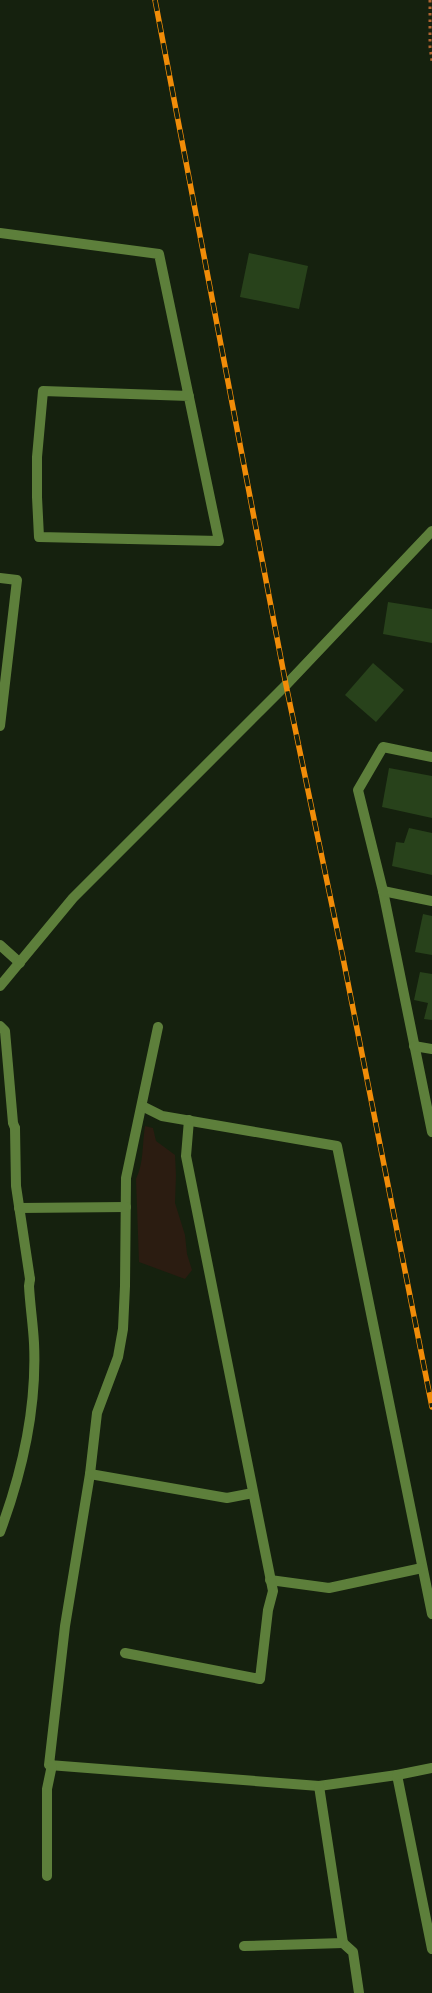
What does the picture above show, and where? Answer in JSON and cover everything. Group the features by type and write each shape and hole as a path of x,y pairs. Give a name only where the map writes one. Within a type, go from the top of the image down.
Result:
{"street":[{"path":"0,233 159,254 189,396 219,540 39,537 36,497 37,457 43,391 189,396"},
{"path":"0,986 73,898 286,686 432,531"},
{"path":"0,578 17,580 3,714 0,726"},
{"path":"432,757 383,747 358,790 383,891 432,1132"},
{"path":"383,891 432,901"},
{"path":"0,945 20,963"},
{"path":"0,1026 5,1031 13,1123 16,1128 16,1186 30,1279 28,1286 34,1345 29,1420 19,1473 0,1532"},
{"path":"158,1027 126,1178 126,1286 122,1329 118,1358 97,1413 90,1474 65,1626 49,1765 318,1786 432,1768"},
{"path":"414,1046 432,1049"},
{"path":"142,1106 162,1116 338,1146 432,1614"},
{"path":"126,1653 260,1679 268,1610 273,1591 186,1156 189,1120"},
{"path":"19,1208 126,1207"},
{"path":"90,1474 227,1498 253,1493"},
{"path":"270,1580 329,1588 422,1568"},
{"path":"47,1876 48,1789 52,1765"},
{"path":"397,1775 432,1949"},
{"path":"318,1786 343,1943 353,1952 358,1993"},
{"path":"244,1946 343,1943"}],"path":[{"path":"430,0 430,47 432,61"}],"shaded area":[{"path":"145,1126 153,1128 156,1141 175,1155 175,1203 185,1235 187,1254 192,1270 185,1279 139,1262 136,1179 142,1160"}],"building":[{"path":"249,253 308,266 299,309 240,297"},
{"path":"388,602 432,609 432,643 383,634"},
{"path":"373,663 404,690 376,722 345,695"},
{"path":"389,768 432,776 432,818 382,807"},
{"path":"409,828 432,833 432,875 392,866 396,842 404,843"},
{"path":"423,914 432,916 432,955 415,952"},
{"path":"420,972 432,974 432,1020 424,1019 428,1003 414,1000"}],"railway":[{"path":"155,0 286,685 343,958 432,1407"}]}
